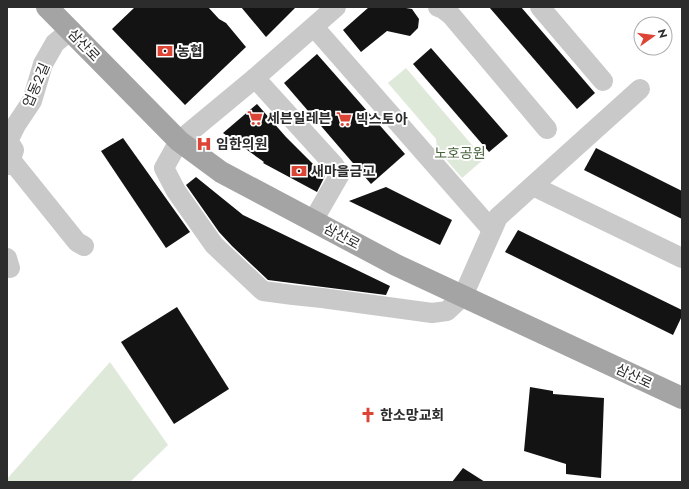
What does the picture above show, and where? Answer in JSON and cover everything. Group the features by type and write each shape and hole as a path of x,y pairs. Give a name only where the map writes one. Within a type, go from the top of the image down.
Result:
{"main road":[{"name":"삼산로","path":"47,7 180,141 221,172 396,265 682,398"}],"street":[{"path":"336,7 256,78 180,141 164,168 176,191 214,245 263,291 432,313 448,311 463,296 498,217 640,89"},
{"path":"540,7 603,82"},
{"path":"449,10 547,129"},
{"path":"314,27 492,230"},
{"name":"업동2길","path":"8,160 14,150 9,142 9,139 16,125 32,101 43,64 55,43 71,30"},
{"path":"256,78 334,165 340,174 313,221"},
{"path":"8,160 77,242 84,246"},
{"path":"533,186 682,258"}],"green space":[{"name":"노호공원","path":"406,68 484,159 462,178 437,149 436,139 388,83"},
{"path":"110,362 168,445 130,482 7,482 7,479"}],"building":[{"name":"농협","path":"135,7 208,7 219,19 226,23 246,47 185,105 112,29"},
{"path":"241,7 296,7 266,37"},
{"path":"369,7 400,7 412,9 419,19 418,28 410,36 387,31 361,52 343,30"},
{"path":"489,7 521,7 595,93 577,109"},
{"path":"431,48 508,136 489,152 413,64"},
{"name":"빅스토아","path":"317,54 405,154 371,184 284,83"},
{"path":"257,104 286,137 325,176 317,192 263,163 264,162 223,133"},
{"path":"123,138 190,232 166,248 101,151"},
{"path":"596,148 682,191 682,219 584,170"},
{"path":"196,177 243,215 390,286 386,295 268,280 219,232 186,185"},
{"path":"386,187 452,220 440,245 349,201"},
{"path":"518,230 682,310 682,316 673,335 505,252"},
{"path":"177,307 229,389 174,424 121,342"},
{"path":"530,387 553,391 553,394 604,398 601,478 566,474 566,464 524,451"},
{"path":"463,468 485,482 452,482"}],"place":[{"name":"농협","path":"165,51"},
{"name":"세븐일레븐","path":"255,118"},
{"name":"빅스토아","path":"344,119"},
{"name":"임한의원","path":"204,144"},
{"name":"새마을금고","path":"299,171"},
{"name":"한소망교회","path":"368,415"}]}
